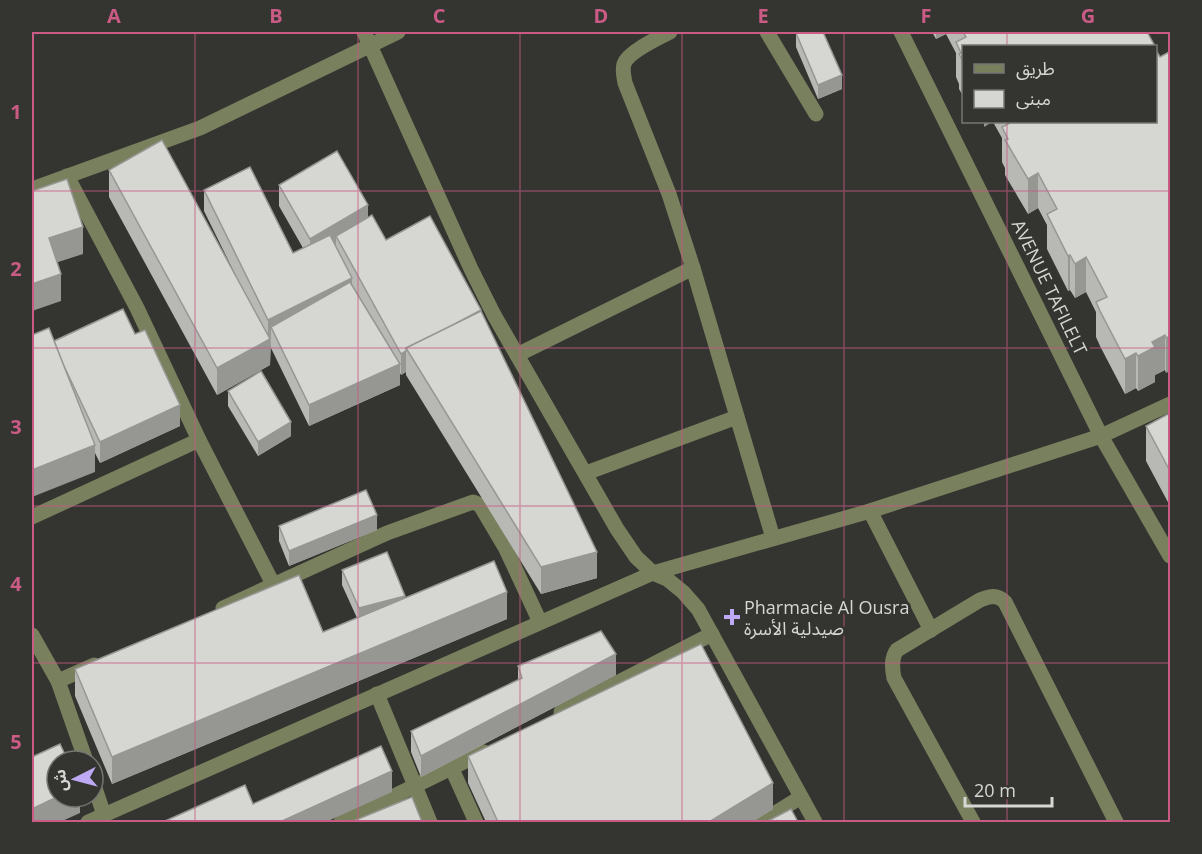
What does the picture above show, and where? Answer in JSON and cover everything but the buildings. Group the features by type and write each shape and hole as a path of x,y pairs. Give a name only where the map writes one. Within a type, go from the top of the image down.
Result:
{"street":[{"path":"32,189 200,128 368,39 398,32"},
{"path":"670,32 632,54 624,62 625,83 669,194 773,538"},
{"path":"767,32 816,114"},
{"name":"AVENUE TAFILELT","path":"901,32 1101,436 1170,556"},
{"path":"368,39 471,269 494,315 617,529 636,557 653,573 667,579 683,592 698,609 815,822"},
{"path":"67,176 131,310 273,584"},
{"path":"518,354 693,268"},
{"path":"96,820 653,573 870,511 1101,436 1170,404"},
{"path":"586,473 737,417"},
{"path":"32,517 199,440"},
{"path":"207,615 387,533 473,502 480,506 506,549 540,622"},
{"path":"870,511 931,630"},
{"path":"973,822 894,678 893,655 897,650 985,598 1000,597 1005,602 1116,822"},
{"path":"545,720 712,633"},
{"path":"32,635 58,681 82,749"},
{"path":"58,681 111,657"},
{"path":"378,693 430,822"},
{"path":"341,822 493,748"},
{"path":"452,769 476,822"},
{"path":"761,822 801,797"}],"place":[{"name":"Pharmacie Al Ousra صيدلية الأسرة","path":"732,617"}]}
